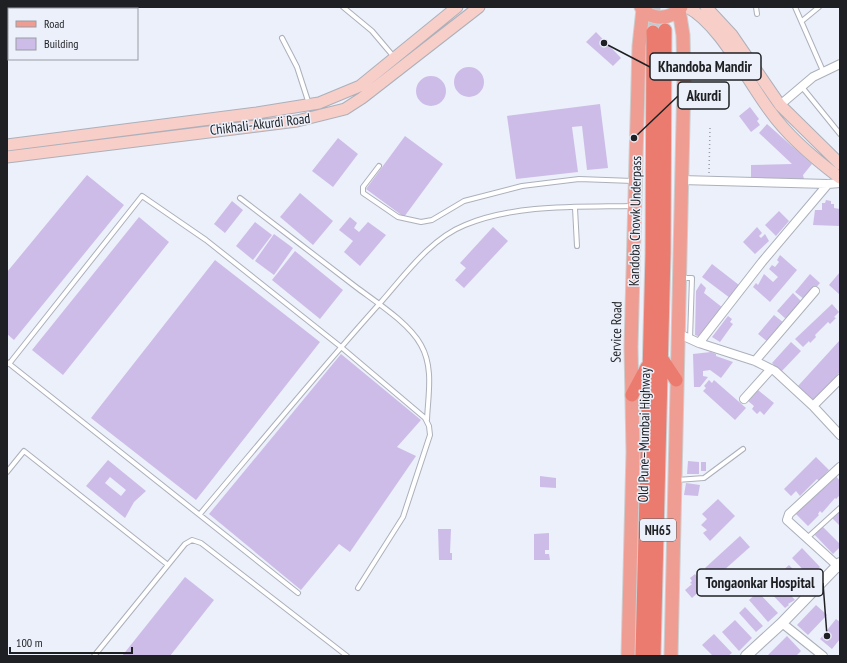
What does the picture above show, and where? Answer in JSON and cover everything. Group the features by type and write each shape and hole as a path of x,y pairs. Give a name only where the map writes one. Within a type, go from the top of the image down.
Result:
{"highway":[{"name":"Kandoba Chowk Underpass","path":"648,364 659,31 664,253 662,359"},
{"path":"662,359 676,380"},
{"name":"Old Pune–Mumbai Highway","path":"654,656 662,359"},
{"path":"632,395 648,364"},
{"name":"Old Pune–Mumbai Highway","path":"642,656 648,364"}],"main road":[{"path":"442,18 449,7"},
{"name":"Chikhali-Akurdi Road","path":"7,145 309,105 340,96 360,86 442,18 458,7"},
{"name":"Chikhali-Akurdi Road","path":"7,157 297,121 345,109 362,98 479,7"},
{"path":"706,7 732,34 780,105 840,164"},
{"path":"642,8 652,16 661,18 671,16 682,8"},
{"name":"Service Road","path":"628,656 633,452 630,347 639,46 642,8"},
{"path":"682,8 709,25 723,42 771,112 782,125 826,167 840,178"},
{"path":"671,656 684,52 682,8"}],"street":[{"path":"780,105 823,71 840,64"},
{"path":"681,180 828,184 840,183"},
{"path":"700,343 762,262 828,184"},
{"path":"755,361 815,291"},
{"path":"677,333 700,343 755,361 771,369 813,406 840,435"},
{"path":"744,399 771,369"},
{"path":"813,406 840,379"},
{"path":"746,656 782,623 839,565 787,520 840,467"},
{"path":"782,623 823,656"}],"lane":[{"path":"343,7 372,31 395,57"},
{"path":"756,7 758,14"},
{"path":"795,7 802,21 808,40 823,71"},
{"path":"802,21 819,7"},
{"path":"282,38 297,67 309,105"},
{"path":"801,87 840,134"},
{"path":"379,166 363,187 363,193 398,217 421,222 432,220 464,201 522,186 579,179 635,181"},
{"path":"298,593 8,363 142,196 206,240 341,346 425,418 430,426 430,435 403,518 358,588"},
{"path":"240,198 379,304 408,328 417,338 424,352 430,370 427,421"},
{"path":"200,514 341,346 420,258 445,234 465,224 498,215 550,208 635,206"},
{"path":"575,208 577,246"},
{"path":"679,278 692,278 690,339"},
{"path":"674,480 704,478 743,449"},
{"path":"7,472 24,451 168,565"},
{"path":"808,538 840,508"},
{"path":"94,656 185,544 192,540 201,543 347,656"}],"path":[{"path":"709,181 710,128"}],"building":[{"path":"596,32 621,58 613,66 586,42"},
{"path":"469,67 479,72 484,82 479,92 469,97 459,92 454,82 459,72"},
{"path":"431,76 442,80 446,91 442,102 431,106 420,102 416,91 420,80"},
{"path":"600,104 608,168 587,170 582,126 572,127 578,172 516,179 507,116"},
{"path":"750,107 759,119 757,121 760,125 751,132 739,116"},
{"path":"767,124 812,164 803,175 804,179 751,178 751,165 792,164 759,133"},
{"path":"405,136 443,164 404,217 366,189"},
{"path":"338,138 358,154 333,187 312,171"},
{"path":"87,175 124,205 14,340 7,334 7,272"},
{"path":"300,193 333,221 313,245 280,217"},
{"path":"826,200 831,201 831,204 834,204 834,208 840,209 840,226 813,225 815,210 822,210 822,203 825,203"},
{"path":"232,201 243,210 225,233 214,224"},
{"path":"779,211 789,221 776,236 765,225"},
{"path":"139,217 169,242 63,375 32,350"},
{"path":"350,217 357,223 354,228 359,232 368,222 386,235 360,266 344,252 353,241 339,230"},
{"path":"255,222 272,235 253,260 236,246"},
{"path":"493,227 508,241 464,288 455,280 466,268 460,263"},
{"path":"757,227 762,233 759,236 761,238 765,234 769,241 755,254 743,242"},
{"path":"274,234 293,248 274,275 255,261"},
{"path":"295,251 343,290 320,319 272,280"},
{"path":"780,255 797,270 770,302 753,287 756,283 758,285 764,274 773,282 778,277 769,269 772,265 775,267 779,262 777,260"},
{"path":"215,260 320,342 196,500 91,418"},
{"path":"712,264 739,285 730,298 702,277"},
{"path":"840,272 840,295 829,285"},
{"path":"810,274 820,283 805,300 795,292"},
{"path":"701,283 706,288 704,293 723,308 700,337 695,335 696,291"},
{"path":"793,293 802,302 787,320 777,311"},
{"path":"832,304 839,312 834,317 836,318 830,324 828,322 815,335 816,337 810,343 809,341 803,347 795,339"},
{"path":"774,315 784,323 768,342 758,334"},
{"path":"728,316 732,319 730,322 733,324 720,342 712,337"},
{"path":"840,340 840,372 814,401 798,386"},
{"path":"791,342 801,351 781,372 772,363"},
{"path":"711,352 716,354 716,356 733,362 721,378 710,370 703,371 703,376 708,377 700,387 694,387 693,354"},
{"path":"341,354 421,420 397,447 416,456 350,552 339,544 301,590 209,514"},
{"path":"709,380 712,383 714,380 746,408 735,420 703,391 706,388 704,386"},
{"path":"758,390 774,403 764,415 760,411 757,414 752,409 754,406 748,401"},
{"path":"816,457 829,470 819,481 817,479 800,496 796,491 791,496 784,489"},
{"path":"108,460 146,491 134,502 125,518 86,486","holes":["110,477 126,490 121,496 105,483"]},
{"path":"688,461 699,462 699,474 687,474"},
{"path":"701,462 706,462 706,471 701,471"},
{"path":"835,475 840,481 840,495 836,499 835,498 822,513 820,511 818,514 819,515 808,526 795,513"},
{"path":"540,476 556,478 556,488 540,487"},
{"path":"686,483 700,485 698,496 684,495"},
{"path":"718,499 735,516 710,541 703,533 707,530 701,525 707,519 702,514"},
{"path":"840,510 840,526 832,518"},
{"path":"822,526 840,544 840,547 833,554 814,534"},
{"path":"438,529 451,529 450,553 452,553 452,560 439,560"},
{"path":"549,533 549,550 545,550 545,554 549,554 550,560 534,560 534,534"},
{"path":"740,536 750,547 714,579 705,568"},
{"path":"802,548 820,567 816,571 814,569 811,571 813,573 810,577 792,558"},
{"path":"789,565 808,585 806,588 804,586 799,594 779,574"},
{"path":"695,574 705,586 692,598 685,590 692,584 690,583 692,581 690,578"},
{"path":"185,577 214,600 170,656 122,656"},
{"path":"776,579 795,600 788,604 789,605 785,608 766,588"},
{"path":"758,592 778,613 768,622 749,600"},
{"path":"816,605 827,615 808,635 797,625"},
{"path":"745,607 763,626 756,632 739,613"},
{"path":"836,619 840,622 840,639 832,649 820,639"},
{"path":"735,620 752,638 739,651 722,632"},
{"path":"714,634 732,653 728,656 713,656 702,645"},
{"path":"787,636 801,651 796,656 767,656"}],"tunnel":[{"path":"653,32 654,7"}],"place":[{"name":"Khandoba Mandir","path":"604,43"},
{"name":"Akurdi","path":"634,138"},
{"name":"Tongaonkar Hospital","path":"827,636"}]}
